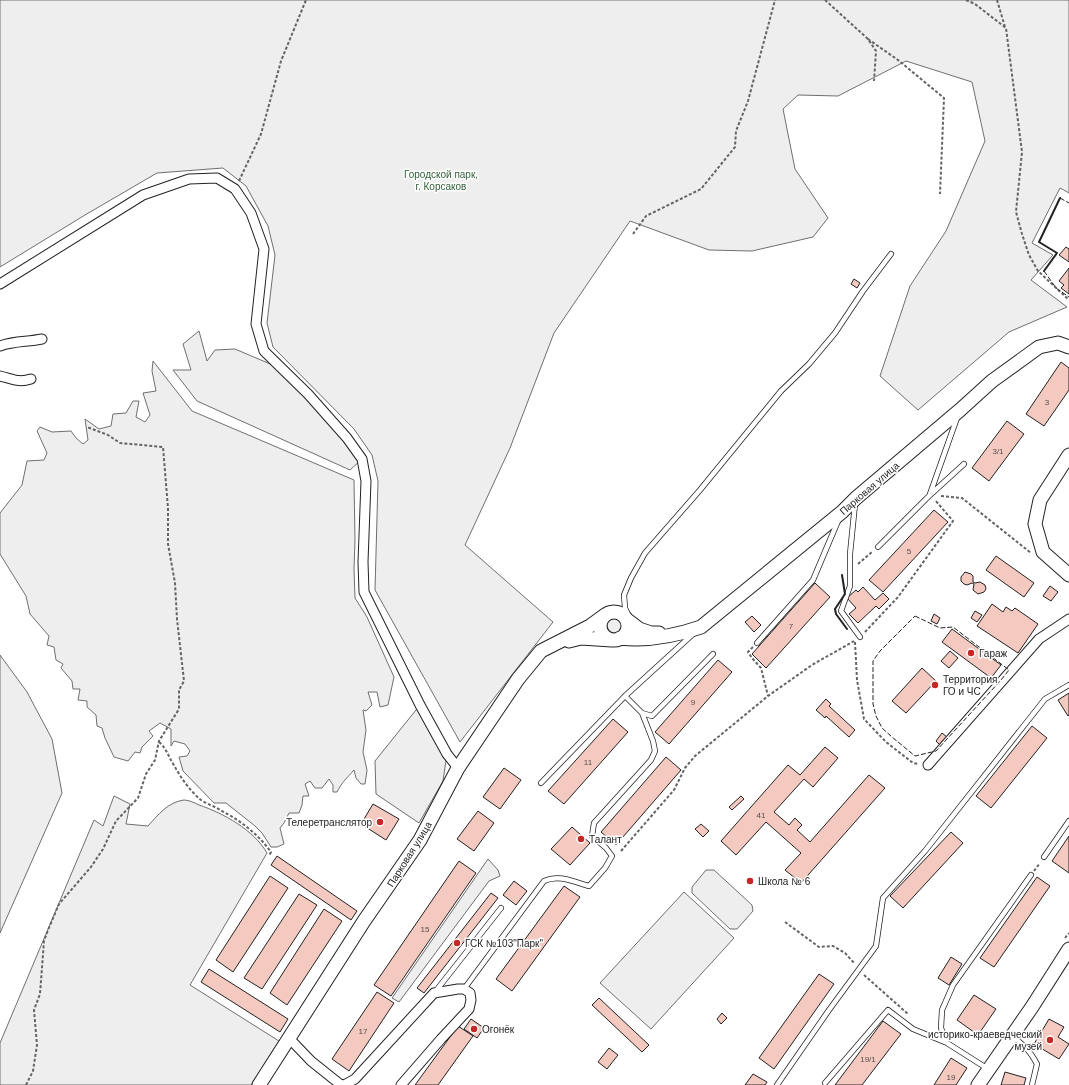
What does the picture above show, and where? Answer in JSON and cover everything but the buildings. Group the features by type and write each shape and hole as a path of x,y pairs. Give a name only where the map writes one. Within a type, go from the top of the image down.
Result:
{"street":[{"path":"0,284 144,195 189,179 217,178 236,189 251,213 264,249 256,324 264,352 308,394 347,438 362,459 366,481 363,562 364,592 420,705 447,754 458,768"},
{"path":"0,346 10,343 42,339"},
{"name":"Парковая улица","path":"541,651 581,638 647,640 701,627 842,512 856,498 992,381 1039,347 1063,345"},
{"path":"0,376 11,380 23,381 31,379"},
{"path":"1069,455 1040,500 1035,524 1043,552 1069,575"},
{"path":"612,612 618,613 628,620 626,633 616,639 606,637 602,633 600,627 601,620 605,615 612,612"},
{"name":"Парковая улица","path":"259,1085 364,921 420,840 458,768 518,679 541,651 590,626 605,615"},
{"path":"928,765 1039,639 1069,618"},
{"name":"Парковая улица","path":"628,620 639,629 652,633 681,632"},
{"path":"978,1085 1069,949"},
{"path":"288,1038 311,1061 341,1085 346,1084 355,1079 434,993 464,989 470,993 471,1000 469,1009 441,1038 401,1085"}],"lane":[{"path":"628,620 624,595 631,578 645,553 700,490 780,391 809,364 835,333 863,291 891,254"},
{"path":"930,495 960,410"},
{"path":"878,547 930,495 964,464"},
{"path":"856,498 850,554 850,586 840,611 860,637"},
{"path":"757,643 813,580 842,512"},
{"path":"541,782 625,696 701,627"},
{"path":"642,713 652,716 713,654"},
{"path":"777,1085 876,946 883,898 925,851 1045,699 1069,685"},
{"path":"464,989 544,881 551,878 562,878 589,886 605,868 612,856 606,848 592,836 594,823 651,760 655,751 653,741 642,713 625,696"},
{"path":"1044,857 1069,821"},
{"path":"947,1043 941,1028 942,1010 953,985 965,966 1031,875"},
{"path":"434,993 501,908"},
{"path":"825,1083 888,1010 913,1029 947,1043 989,1070"},
{"path":"1012,1036 1025,1045 1037,1064 1032,1085"}],"path":[{"path":"236,189 261,134 280,61 306,0"},
{"path":"633,234 646,216 701,189 735,147 736,131 748,101 775,0"},
{"path":"825,0 868,39 898,60 944,98 940,194"},
{"path":"966,0 975,4 1006,28"},
{"path":"997,0 1006,28 1022,152 1016,212 1027,248 1038,271 1069,300"},
{"path":"868,39 876,51 874,81"},
{"path":"26,1085 33,1071 37,1045 34,1010 40,994 44,942 48,930 59,904 92,866 103,849 116,821 138,798 146,774 154,760 159,742 179,709 179,690 184,681 177,619 176,583 168,544 168,508 163,447 120,443 87,427"},
{"path":"930,495 962,498 996,526"},
{"path":"860,637 898,597 953,521 930,495"},
{"path":"850,569 872,552"},
{"path":"621,851 674,790 685,768 695,756 768,696 812,665 855,641 857,680 864,719 886,742 913,763 928,765"},
{"path":"757,643 748,652 761,668 768,696"},
{"path":"159,742 165,747 174,766 186,783 201,800 237,818 266,844 271,852 269,856"},
{"path":"785,922 820,947 833,946 844,953 859,969 908,1014"}],"green space":[{"name":"Городской парк, г. Корсаков","path":"0,0 1069,0 1069,193 1060,188 1032,243 1053,255 1031,280 1067,307 1009,332 918,410 880,376 910,286 946,231 985,141 972,82 906,61 838,96 798,95 783,109 795,169 828,218 813,237 752,251 709,250 630,221 554,333 510,448 465,545 553,622 460,742 375,590 378,481 372,455 354,429 273,347 267,323 275,255 268,226 246,186 223,168 157,173 0,267"},
{"path":"199,331 207,361 215,350 235,349 282,369 362,459 350,470 197,401 173,370 191,370 183,344"},
{"path":"153,361 192,411 354,480 355,598 367,617 394,677 388,705 380,707 377,692 368,692 372,705 366,711 363,710 366,730 363,752 367,770 365,784 361,784 356,778 354,770 337,792 333,792 333,785 329,779 322,788 315,788 310,781 305,784 309,796 303,796 299,813 289,813 280,828 284,844 277,847 271,847 262,833 255,826 226,803 214,803 183,771 179,757 187,756 190,751 185,744 174,741 171,746 171,729 160,723 149,731 153,736 142,747 140,753 135,752 128,761 114,757 102,728 97,726 96,715 87,707 87,701 78,700 80,689 73,689 72,681 61,668 63,664 56,660 54,647 47,645 49,636 30,614 26,596 0,554 0,513 22,485 27,461 44,460 47,453 37,431 40,427 52,432 71,431 83,444 88,440 85,419 99,429 111,426 113,414 126,413 133,401 139,401 136,417 145,422 150,415 143,393 156,391 152,371"},
{"path":"615,617 621,619 623,625 621,631 615,633 609,631 607,625 609,619"},
{"path":"0,655 27,692 52,739 62,793 0,933"},
{"path":"420,705 447,754 443,781 419,823 376,794 375,761"},
{"path":"114,796 130,804 126,824 148,826 168,806 178,801 188,800 237,823 254,837 267,853 190,985 279,1041 251,1085 0,1085 0,1043 94,820 103,826"},
{"path":"488,859 498,870 500,876 489,881 399,1002 392,998"},
{"path":"706,870 714,870 752,905 753,911 737,929 730,929 692,893 692,887"},
{"path":"684,892 734,938 651,1029 600,983"}],"fence":[{"path":"1060,198 1069,203"},
{"path":"1044,271 1056,288 1069,297"},
{"path":"915,616 940,628 953,627 1009,670 936,751 915,756 882,728 876,716 873,704 873,661 880,651 915,616"}],"wall":[{"path":"1044,271 1057,253 1039,242 1060,198"},
{"path":"842,575 845,594 835,609 836,614 847,629"}],"place":[{"name":"Гараж","path":"971,653"},
{"name":"Территория ГО и ЧС","path":"935,685"},
{"name":"Телеретранслятор","path":"380,822"},
{"name":"Талант","path":"581,839"},
{"name":"Школа № 6","path":"750,881"},
{"name":"ГСК №103\"Парк\"","path":"457,943"},
{"name":"Огонёк","path":"474,1029"},
{"name":"историко-краеведческий музей","path":"1050,1040"}]}
